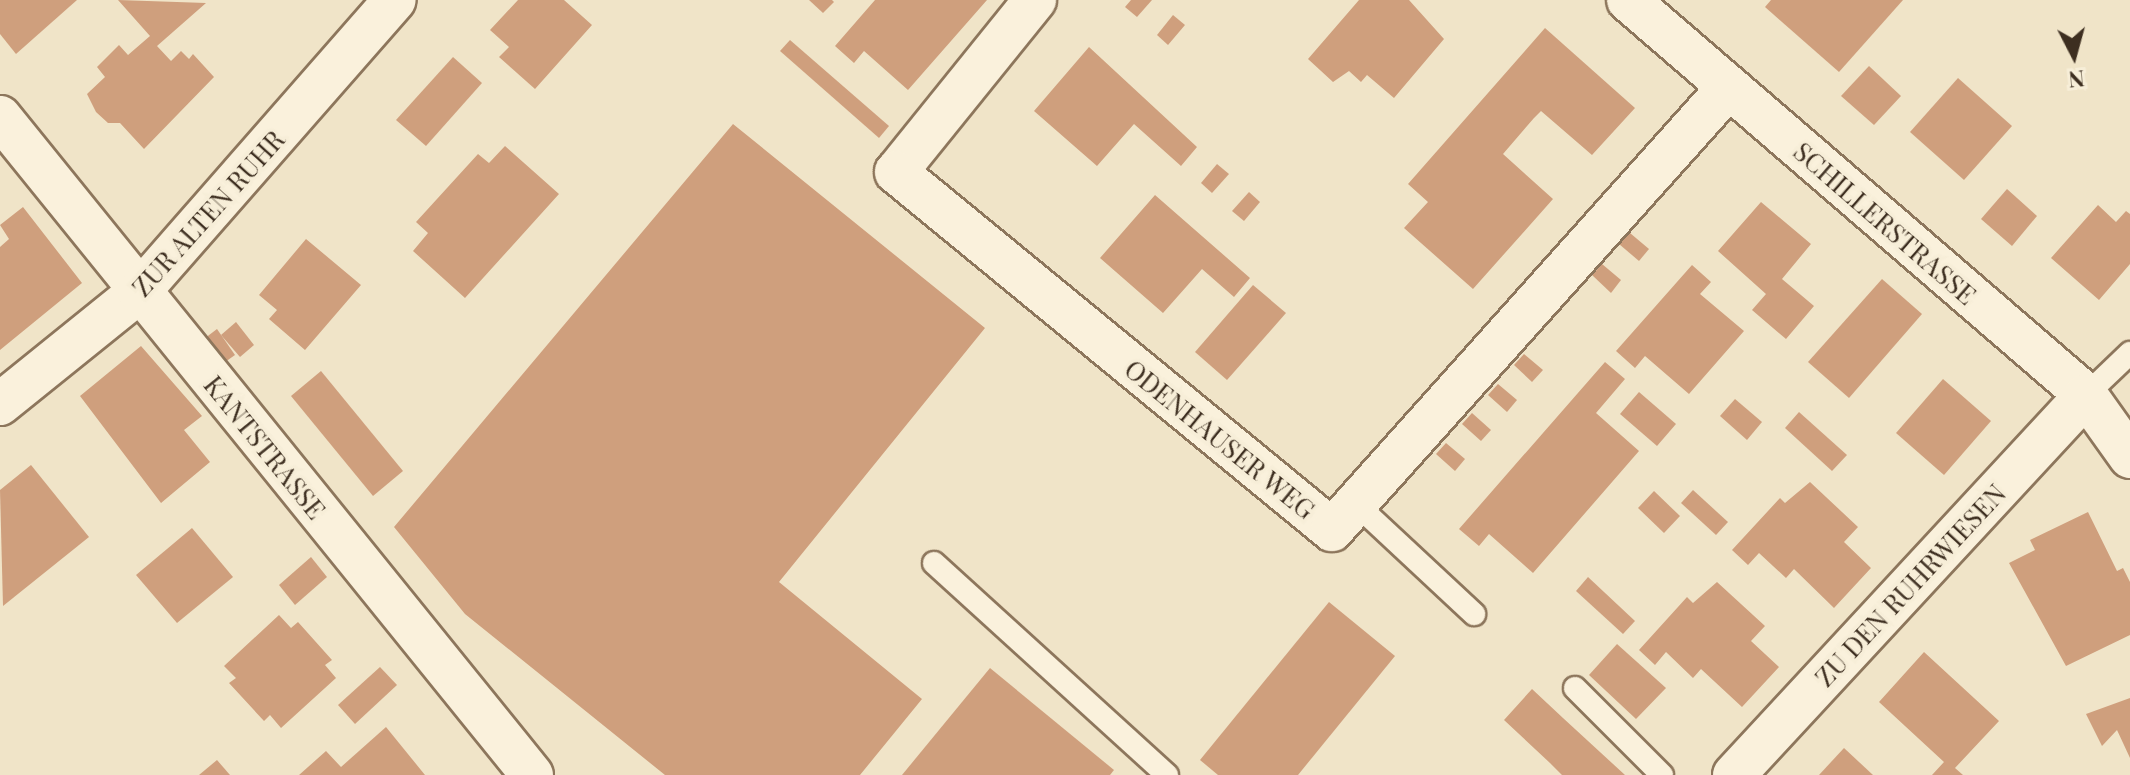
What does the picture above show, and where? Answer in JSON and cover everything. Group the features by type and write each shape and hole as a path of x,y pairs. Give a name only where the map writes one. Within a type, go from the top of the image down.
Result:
{"street":[{"name":"ZUR ALTEN RUHR","path":"0,404 139,292 395,0"},
{"name":"ODENHAUSER WEG","path":"1035,0 896,172 1332,530 1728,88"},
{"name":"SCHILLERSTRASSE","path":"1628,0 2086,395 2130,457"},
{"name":"KANTSTRASSE","path":"0,117 532,775"},
{"name":"ZU DEN RUHRWIESEN","path":"1734,775 2086,395"}],"lane":[{"path":"2086,395 2130,353"},
{"path":"1355,503 1474,614"},
{"path":"934,563 1167,775"},
{"path":"1575,688 1662,775"}],"building":[{"path":"0,0 77,0 16,54 0,34"},
{"path":"118,0 206,3 157,46 171,61 181,51 189,59 193,54 214,77 144,149 120,123 108,123 96,112 87,94 105,77 97,67 119,45 128,55 150,36"},
{"path":"518,0 564,0 592,25 535,89 499,57 509,47 490,30"},
{"path":"809,0 832,0 834,2 823,13"},
{"path":"875,0 987,0 908,90 864,51 854,63 835,46"},
{"path":"1131,0 1152,0 1137,17 1125,7"},
{"path":"1359,0 1409,0 1444,39 1394,98 1367,75 1361,82 1349,71 1333,82 1308,59"},
{"path":"1771,0 1903,0 1839,72 1765,7"},
{"path":"1173,15 1185,25 1168,45 1157,35"},
{"path":"1545,28 1635,108 1592,155 1541,111 1534,118 1503,154 1553,199 1473,289 1404,228 1428,202 1408,184"},
{"path":"790,40 889,126 879,138 780,51"},
{"path":"1089,47 1197,147 1181,166 1134,124 1097,166 1034,111"},
{"path":"453,57 482,83 426,146 396,120"},
{"path":"1869,66 1901,96 1874,125 1841,96"},
{"path":"1958,78 2012,126 1964,180 1910,132"},
{"path":"733,124 985,328 779,582 922,699 860,775 665,775 465,614 394,527"},
{"path":"505,146 559,194 465,298 413,251 428,233 416,222 478,154 489,163"},
{"path":"1217,164 1229,174 1212,193 1201,183"},
{"path":"2007,189 2037,216 2012,246 1981,219"},
{"path":"1249,192 1260,202 1244,221 1232,211"},
{"path":"1155,195 1250,278 1234,297 1202,269 1163,313 1100,258"},
{"path":"1761,202 1811,244 1782,279 1814,306 1786,339 1752,310 1766,294 1718,251"},
{"path":"2098,205 2116,222 2126,211 2130,214 2130,264 2099,300 2051,258"},
{"path":"23,207 82,283 0,350 0,247 9,239 0,225"},
{"path":"1630,233 1649,249 1639,261 1619,244"},
{"path":"306,239 361,285 305,350 269,319 277,310 259,295"},
{"path":"1602,264 1621,280 1611,293 1592,275"},
{"path":"1692,265 1711,282 1700,294 1744,331 1689,394 1645,356 1635,368 1616,351"},
{"path":"1882,279 1922,314 1849,398 1808,362"},
{"path":"1253,285 1286,313 1227,380 1195,352"},
{"path":"236,322 254,345 240,357 221,335"},
{"path":"217,329 235,355 218,367 200,342"},
{"path":"141,346 202,416 184,430 210,462 161,503 80,396"},
{"path":"1524,354 1543,370 1532,382 1514,365"},
{"path":"1605,362 1625,379 1596,413 1639,451 1533,573 1489,534 1479,546 1459,529"},
{"path":"321,371 403,471 373,496 291,396"},
{"path":"1943,379 1991,421 1944,475 1896,433"},
{"path":"1498,384 1517,400 1507,412 1488,395"},
{"path":"1639,392 1676,424 1657,446 1620,414"},
{"path":"1735,399 1762,422 1747,440 1720,416"},
{"path":"1799,412 1847,455 1832,471 1785,428"},
{"path":"1472,413 1491,430 1481,441 1462,424"},
{"path":"1446,443 1465,459 1455,471 1436,454"},
{"path":"31,465 89,537 3,606 0,490"},
{"path":"1810,482 1858,527 1844,542 1871,568 1834,608 1794,569 1786,578 1759,553 1748,565 1732,550 1780,498 1785,503"},
{"path":"1693,490 1728,522 1716,535 1681,503"},
{"path":"1654,491 1680,516 1664,533 1638,508"},
{"path":"2088,512 2117,571 2123,568 2130,582 2130,635 2066,666 2009,563 2035,550 2030,540"},
{"path":"192,528 233,577 177,623 136,575"},
{"path":"311,557 327,577 295,605 279,585"},
{"path":"1588,577 1635,621 1623,634 1576,591"},
{"path":"1717,582 1765,626 1751,641 1779,667 1742,707 1701,669 1693,678 1666,652 1655,665 1639,650 1687,597 1693,603"},
{"path":"1329,602 1395,656 1298,775 1218,775 1200,760"},
{"path":"279,615 291,628 298,622 332,660 325,665 336,678 281,728 270,715 264,721 229,683 236,678 224,666"},
{"path":"1617,644 1666,688 1636,719 1589,675"},
{"path":"1924,652 1999,721 1955,768 1963,775 1932,775 1944,762 1879,702"},
{"path":"380,667 397,685 355,724 338,705"},
{"path":"990,668 1114,770 1110,775 902,775"},
{"path":"1532,689 1625,775 1562,775 1504,720"},
{"path":"2130,698 2130,758 2117,730 2102,746 2086,714"},
{"path":"386,727 425,775 299,775 326,751 341,767"},
{"path":"1844,748 1873,775 1819,775"},
{"path":"217,760 230,775 199,775"}]}
